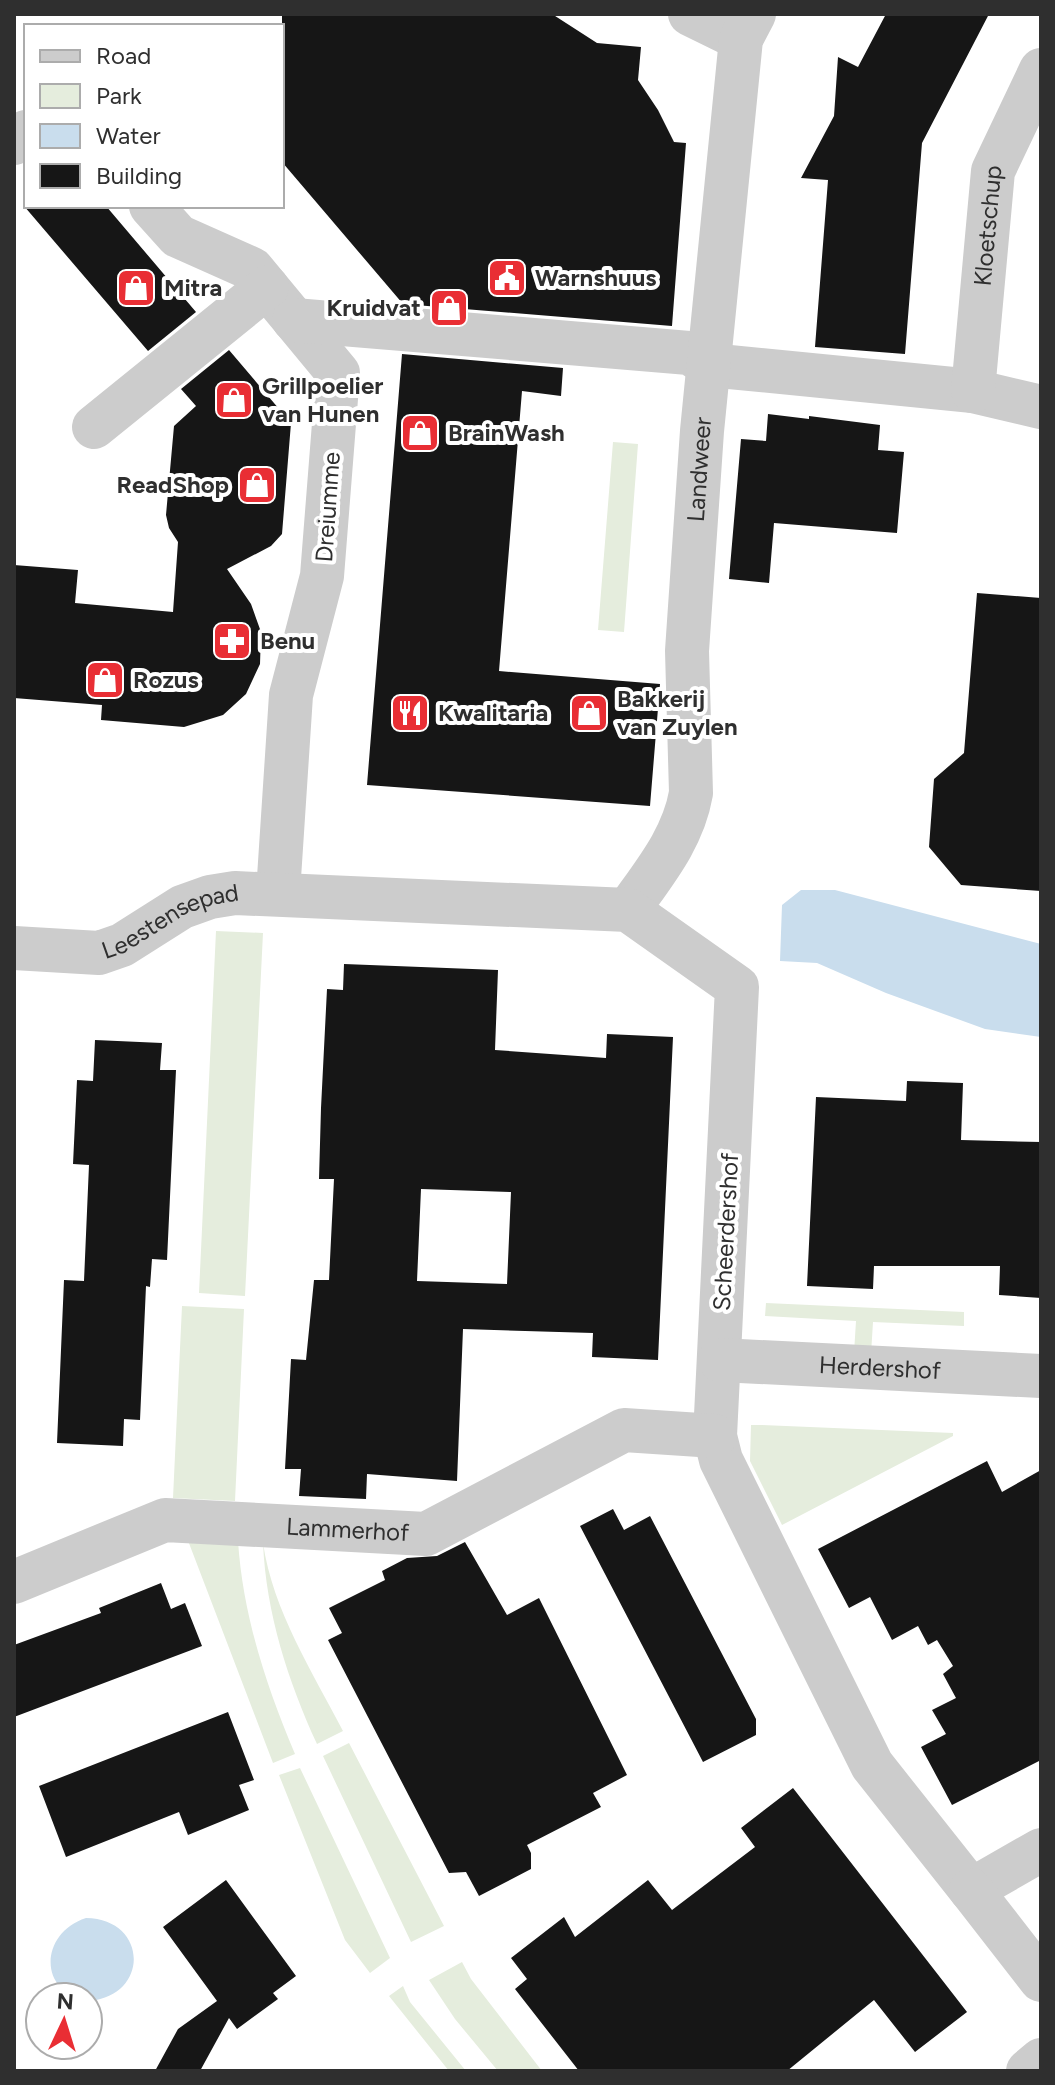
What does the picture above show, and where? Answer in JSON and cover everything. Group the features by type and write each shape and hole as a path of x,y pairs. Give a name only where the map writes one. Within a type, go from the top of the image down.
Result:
{"street":[{"path":"690,14 748,27"},
{"name":"Landweer","path":"628,910 680,832 691,793 687,651 709,365 748,27"},
{"name":"Kloetschup","path":"973,391 993,171 1041,70"},
{"name":"Dreiumme","path":"153,208 178,236 252,269 338,373 322,576 291,695 278,893"},
{"path":"94,427 267,287"},
{"path":"294,320 689,353 709,365 973,391 1041,407"},
{"name":"Leestensepad","path":"14,948 99,953 122,945 182,907 210,897 235,893 278,893"},
{"path":"278,893 628,910"},
{"name":"Scheerdershof","path":"628,910 737,987 715,1436 721,1460 872,1765 1041,1980"},
{"name":"Herdershof","path":"720,1360 1041,1376"},
{"name":"Lammerhof","path":"14,1582 165,1520 426,1534 624,1430 715,1436"},
{"path":"971,1890 1041,1850"},
{"path":"1028,2071 1041,2060"}],"green space":[{"path":"613,442 638,444 624,632 598,630"},
{"path":"216,931 263,933 245,1296 199,1293"},
{"path":"766,1303 964,1312 964,1326 873,1322 871,1354 854,1353 856,1321 765,1316"},
{"path":"182,1306 244,1309 235,1501 173,1498"},
{"path":"751,1425 953,1433 953,1436 782,1525 750,1461"},
{"path":"187,1538 238,1541 245,1596 258,1650 295,1754 273,1763"},
{"path":"263,1543 275,1593 285,1617 343,1731 317,1744 280,1646 269,1595"},
{"path":"349,1743 444,1926 411,1942 323,1756"},
{"path":"300,1768 390,1958 370,1973 345,1940 279,1775"},
{"path":"462,1962 471,1979 542,2071 498,2071 455,2019 429,1980"},
{"path":"403,1986 410,2002 466,2071 449,2071 389,1996"}],"water":[{"path":"801,890 835,890 1041,944 1041,1037 985,1029 886,993 817,963 780,961 782,905"},
{"path":"86,1918 106,1922 121,1931 130,1943 134,1958 131,1972 123,1986 110,1996 104,1998 104,1981 57,1981 53,1976 52,1950 70,1926"}],"building":[{"path":"282,14 552,14 597,43 641,47 638,80 674,142 686,143 672,326 403,304 284,164"},
{"path":"886,14 989,14 922,143 905,354 815,347 828,180 801,178 834,116 838,57 858,67"},
{"path":"26,208 108,208 196,312 148,351"},
{"path":"229,350 291,423 282,534 271,546 227,569 251,604 261,632 260,664 246,694 223,715 184,727 101,720 102,705 14,698 14,565 78,570 75,603 173,612 178,542 169,528 166,515 174,426 196,406 181,389"},
{"path":"402,354 563,368 561,396 522,391 499,671 660,684 650,806 367,785"},
{"path":"768,414 880,425 878,450 904,452 897,533 774,523 769,583 729,579 741,439 766,441"},
{"path":"977,593 1041,598 1041,891 961,885 929,847 934,779 964,753"},
{"path":"344,964 498,970 495,1050 606,1058 607,1034 673,1037 658,1360 592,1357 593,1333 463,1329 457,1481 367,1474 366,1499 299,1496 301,1469 285,1469 291,1359 306,1360 314,1280 329,1280 334,1179 319,1179 321,1108 327,989 343,990","holes":["421,1189 511,1192 507,1284 417,1281"]},
{"path":"95,1040 162,1043 160,1070 176,1070 167,1260 152,1259 150,1287 146,1286 140,1420 124,1419 123,1446 57,1443 64,1280 84,1281 89,1165 73,1164 77,1080 93,1081"},
{"path":"907,1081 963,1083 961,1140 1041,1142 1041,1298 999,1295 1000,1266 874,1266 873,1289 807,1286 816,1097 906,1101"},
{"path":"987,1461 1002,1492 1041,1470 1041,1760 952,1805 921,1747 946,1734 932,1710 956,1698 943,1674 953,1666 937,1640 928,1645 918,1626 892,1640 870,1597 849,1608 818,1549"},
{"path":"613,1509 624,1530 650,1516 756,1719 756,1735 703,1762 580,1526"},
{"path":"465,1542 507,1615 539,1598 627,1775 593,1793 601,1807 527,1845 531,1853 531,1869 479,1896 466,1872 449,1873 328,1640 342,1633 329,1608 385,1580 382,1571 407,1558 437,1556"},
{"path":"161,1583 171,1609 185,1603 202,1646 14,1717 14,1645 101,1613 99,1608"},
{"path":"228,1712 254,1780 239,1785 249,1810 188,1835 179,1812 66,1857 39,1786"},
{"path":"793,1788 967,2012 915,2052 874,2000 787,2071 579,2071 515,1989 527,1979 511,1958 564,1917 575,1937 648,1880 672,1910 755,1847 741,1828"},
{"path":"226,1880 296,1976 273,1993 278,1999 237,2029 229,2018 200,2071 155,2071 178,2029 217,2001 163,1927"}],"place":[{"name":"Warnshuus","path":"507,278"},
{"name":"Mitra","path":"136,288"},
{"name":"Kruidvat","path":"449,308"},
{"name":"Grillpoelier van Hunen","path":"234,400"},
{"name":"BrainWash","path":"420,433"},
{"name":"ReadShop","path":"257,485"},
{"name":"Benu","path":"232,641"},
{"name":"Rozus","path":"105,680"},
{"name":"Kwalitaria","path":"410,713"},
{"name":"Bakkerij van Zuylen","path":"589,713"}]}
